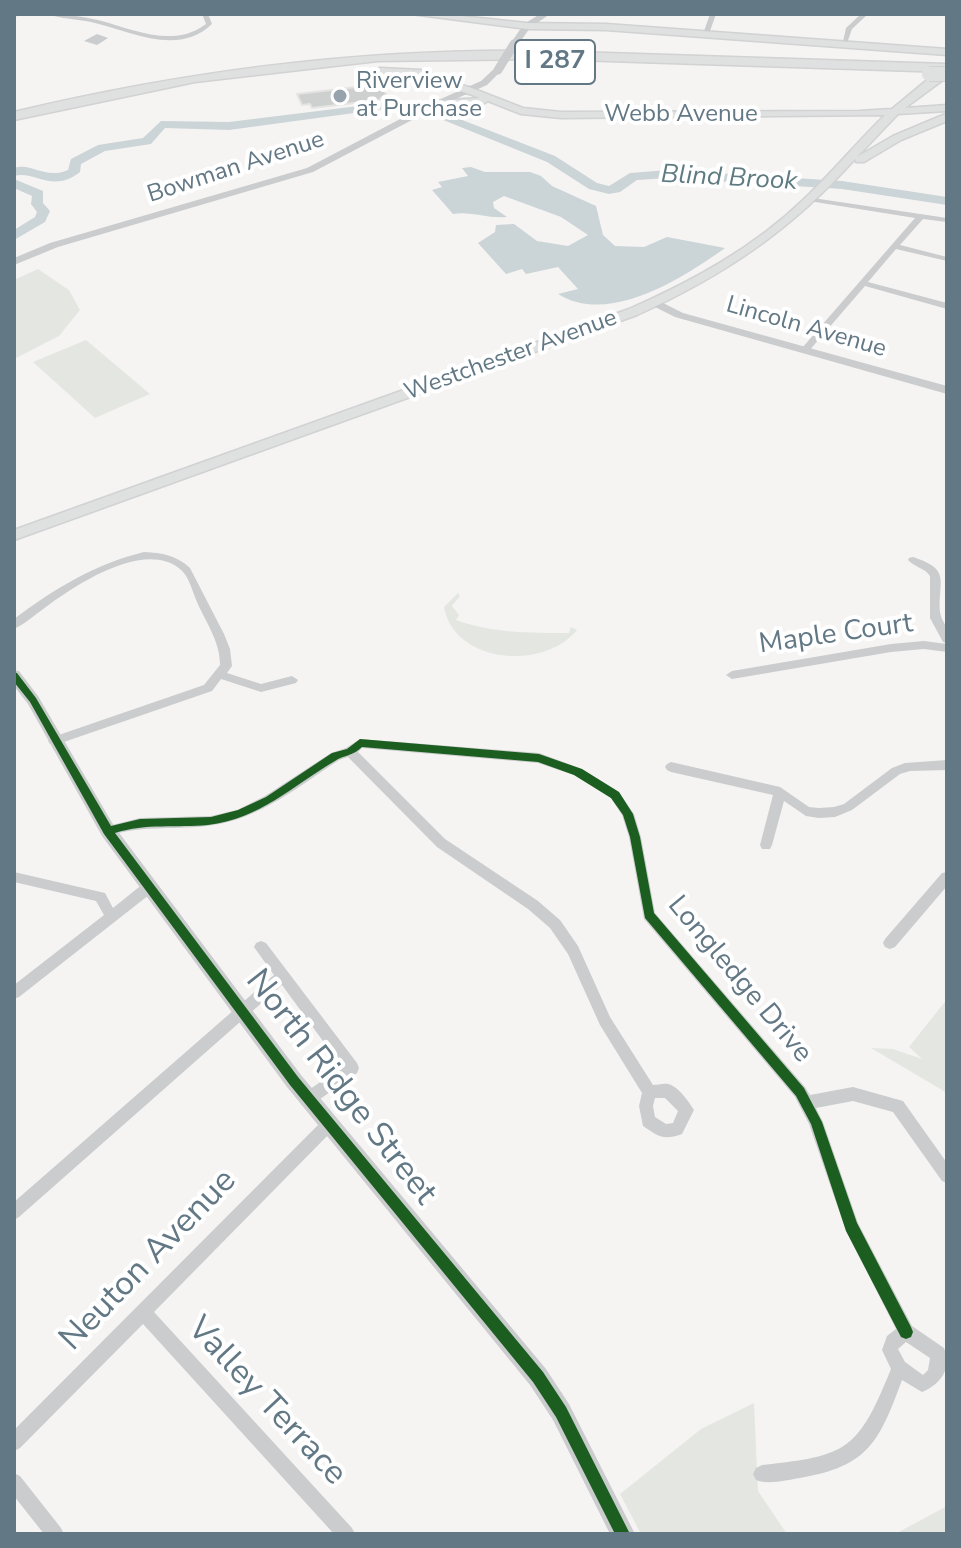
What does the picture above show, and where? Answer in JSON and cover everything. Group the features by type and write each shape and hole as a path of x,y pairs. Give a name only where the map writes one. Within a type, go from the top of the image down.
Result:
{"highway":[{"name":"I 287","path":"14,116 201,76 301,63 390,56 523,54 944,66"},
{"name":"I 287","path":"14,124 182,87 315,69 457,61 944,66"},
{"path":"182,87 396,71 429,75 469,90"}],"main road":[{"path":"416,14 527,26 706,34 911,51 944,66"},
{"name":"Westchester Avenue","path":"824,189 944,66"},
{"name":"Webb Avenue","path":"469,90 531,113 561,115 859,114 941,108"},
{"path":"912,97 915,105 941,108"},
{"path":"439,103 472,100 498,103"},
{"path":"859,114 885,124"},
{"name":"Westchester Avenue","path":"14,537 660,306 737,260 878,148 947,117"}],"street":[{"path":"51,14 151,38 175,38 206,28 209,24 205,14"},
{"path":"527,26 546,14"},
{"path":"706,34 713,14"},
{"path":"844,45 849,28 865,14"},
{"name":"Bowman Avenue","path":"14,262 54,245 310,170 488,81 527,26"},
{"path":"104,37 122,29"},
{"path":"380,146 382,133"},
{"path":"824,189 920,217 947,220"},
{"path":"805,350 920,217"},
{"path":"896,247 947,259"},
{"path":"863,283 947,306"},
{"name":"Lincoln Avenue","path":"660,306 947,390"},
{"path":"14,625 61,589 91,574 148,556 170,558 186,569 221,638 226,658 221,675 208,688 54,741"},
{"path":"913,560 933,570 938,579 935,614 947,639"},
{"name":"Maple Court","path":"732,675 891,648 924,645 947,648"},
{"name":"North Ridge Street","path":"14,675 33,700 108,831 149,887 328,1125 538,1377 561,1412 623,1534"},
{"path":"221,675 261,688 292,680"},
{"name":"Longledge Drive","path":"108,831 144,820 205,821 251,810 335,756 350,752 360,743 539,758 578,772 615,795 628,814 635,837 649,915 784,1070 806,1103 816,1122 851,1226 906,1332"},
{"path":"350,752 441,843 512,889 555,924 573,950 605,1021 649,1092"},
{"path":"671,767 780,792 806,811 835,812 848,807 896,771 909,766 947,765"},
{"path":"766,845 780,792"},
{"path":"14,877 100,897 111,916"},
{"path":"890,943 947,877"},
{"path":"14,993 149,887"},
{"path":"261,947 352,1068 308,1099"},
{"path":"14,1212 282,976"},
{"path":"806,1103 853,1094 898,1106 947,1176"},
{"name":"Neuton Avenue","path":"14,1442 328,1125"},
{"name":"Valley Terrace","path":"142,1311 346,1534"},
{"path":"906,1332 938,1354 937,1374 931,1381 922,1384 899,1368 890,1350 893,1342 906,1332"},
{"path":"762,1474 820,1468 843,1460 879,1421 899,1368"},
{"path":"14,1482 55,1534"}],"shaded area":[{"path":"471,167 485,172 530,172 596,206 603,235 615,246 644,247 667,237 725,248 645,294 600,305 578,302 558,294 578,289 558,267 526,274 522,269 506,274 478,243 495,232 496,225 514,224 537,241 568,246 588,235 561,217 504,196 493,202 494,208 507,217 453,214 432,190 442,187 438,182 468,176 462,168"},
{"path":"38,269 69,290 80,310 59,336 14,359 14,280"},
{"path":"86,340 150,394 95,418 33,362"},
{"path":"458,593 460,596 452,606 459,615 456,620 497,630 569,633 571,627 577,630 562,643 544,652 523,656 482,650 464,640 451,626 444,607"},
{"path":"947,999 947,1093 871,1048 893,1049 922,1059 909,1047"},
{"path":"754,1403 758,1491 787,1534 641,1534 620,1494 701,1429"},
{"path":"947,1506 947,1534 895,1534"}],"building":[{"name":"Riverview at Purchase","path":"382,84 386,94 379,100 312,108 310,104 302,105 297,94"}],"waterway":[{"name":"Blind Brook","path":"14,172 22,169 48,178 68,175 74,172 75,162 102,148 147,141 161,125 229,126 391,105 416,106"},
{"name":"Blind Brook","path":"435,113 551,159 593,186 609,190 616,189 634,176 668,174 842,185 947,201"},
{"name":"Blind Brook","path":"14,183 39,194 37,204 44,211 40,219 14,236"}],"cycle path":[{"path":"14,675 33,700 108,831 294,1081 538,1377 561,1412 623,1534"},
{"path":"108,831 140,823 211,821 241,813 269,800 360,743 539,758 578,772 615,795 628,814 635,837 649,915 800,1092 816,1122 851,1226 906,1332"}],"place":[{"name":"Riverview at Purchase","path":"340,96"}]}
